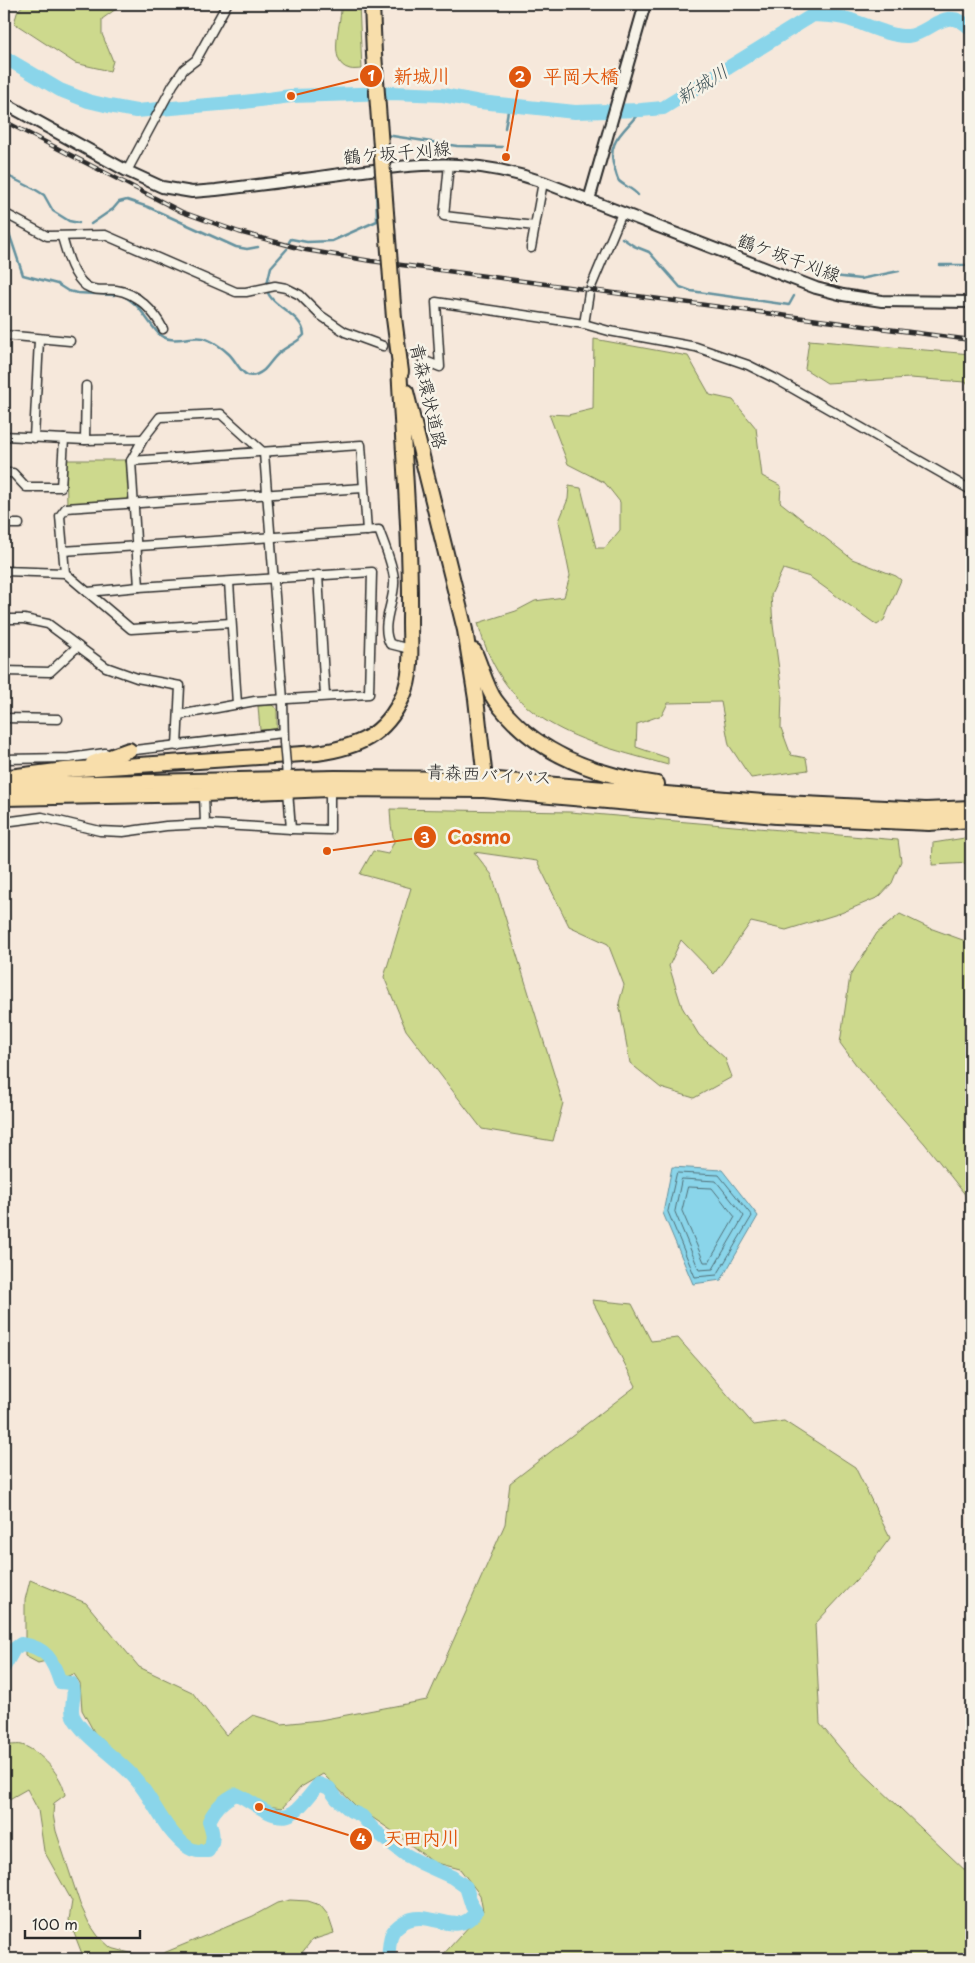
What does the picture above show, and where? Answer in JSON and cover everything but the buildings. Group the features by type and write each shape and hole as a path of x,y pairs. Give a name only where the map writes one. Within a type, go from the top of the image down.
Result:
{"highway":[{"name":"青森環状道路","path":"372,4 374,54 399,364 465,630 476,699 485,785"},
{"path":"4,777 65,770 317,753 355,745 370,738 387,723 395,712 408,682 410,649 411,578 399,364"},
{"path":"465,630 494,699 525,734 560,757 595,770 637,781 763,802"},
{"path":"65,770 101,761 129,750"},
{"name":"青森西バイパス","path":"4,798 204,794 288,786 335,778 926,810 971,808"},
{"name":"青森西バイパス","path":"4,785 288,786 330,789 485,785 776,816 929,823 971,820"}],"main road":[{"path":"589,200 645,4"},
{"name":"鶴ケ坂千刈線","path":"4,103 127,171 162,187 192,192 402,166 449,164 500,169 543,182 807,285 843,295 882,300 971,302"}],"street":[{"path":"127,171 173,85 184,69 196,60 227,4"},
{"path":"449,164 444,216 535,226"},
{"path":"531,248 543,182"},
{"path":"4,213 47,236 105,235 236,292 246,292 275,286 286,288 300,295 320,315 345,332 383,346"},
{"path":"584,324 590,290 622,213"},
{"path":"62,237 75,273 87,287 97,290 118,290 140,300 153,313 163,329"},
{"path":"423,360 440,367 436,302 584,324 609,331 696,347 748,365 776,379 971,490"},
{"path":"4,336 70,341"},
{"path":"34,438 39,340"},
{"path":"85,440 86,386"},
{"path":"139,587 131,461 143,439 160,417 221,414 264,454 291,830"},
{"path":"4,436 85,440 143,439"},
{"path":"4,473 12,472 26,487 61,487 64,439"},
{"path":"131,461 264,454 361,445 367,530"},
{"path":"65,573 60,516 66,508 363,488"},
{"path":"4,524 19,524"},
{"path":"63,550 379,530 394,579 387,622 387,639 390,644 410,649"},
{"path":"4,571 65,573 131,629 231,623"},
{"path":"88,592 372,572 369,694 237,704 179,715"},
{"path":"318,575 325,696"},
{"path":"229,582 237,704"},
{"path":"4,619 24,619 48,624 106,667 137,678 180,686 177,746"},
{"path":"4,671 50,672 78,646"},
{"path":"4,718 58,720"},
{"path":"4,759 69,758 129,750 283,738"},
{"path":"4,822 42,817 100,831 123,832 166,826 205,824 291,830 330,830 330,789"},
{"path":"204,794 205,824"}],"green space":[{"path":"25,4 123,4 102,19 102,34 113,61 110,71 75,63 14,23 18,10"},
{"path":"341,4 359,4 362,69 350,69 338,59 337,40"},
{"path":"594,339 688,356 710,395 733,400 756,428 762,476 781,486 780,502 852,559 896,576 901,580 884,620 877,625 810,577 783,569 771,595 782,692 781,728 791,755 806,758 808,770 751,778 729,745 721,702 668,703 662,715 637,724 636,747 668,758 668,765 604,747 575,736 549,723 526,706 506,685 490,657 478,623 516,611 535,601 564,597 570,576 559,521 568,499 569,486 581,488 596,548 605,548 620,530 620,502 605,483 568,464 549,414 568,415 593,409"},
{"path":"809,340 971,354 971,385 965,382 910,378 827,383 805,369"},
{"path":"66,460 127,460 130,497 127,500 67,504"},
{"path":"272,705 277,709 277,729 260,730 258,706"},
{"path":"390,809 570,812 898,840 901,861 892,883 879,897 841,913 786,930 751,922 714,974 681,940 669,966 682,1007 699,1035 725,1058 732,1077 694,1098 661,1088 630,1063 619,1003 624,985 608,944 569,926 537,861 474,852 492,875 563,1103 553,1141 482,1129 406,1030 384,977 411,888 360,874 373,851 388,854 394,842"},
{"path":"971,837 971,863 932,865 933,843"},
{"path":"900,914 927,927 971,943 971,1202 925,1144 860,1070 840,1043 850,976 877,933"},
{"path":"592,1300 632,1304 651,1341 678,1338 754,1425 784,1421 855,1467 890,1538 869,1566 815,1624 820,1724 851,1761 971,1876 971,1959 439,1959 483,1911 480,1895 460,1869 433,1862 357,1807 323,1774 301,1787 282,1808 264,1805 239,1791 229,1793 216,1804 207,1817 206,1825 209,1840 201,1847 190,1842 179,1833 138,1775 94,1732 82,1710 80,1683 74,1674 65,1677 55,1659 38,1663 25,1656 25,1600 30,1580 86,1603 139,1667 192,1692 226,1735 253,1715 282,1724 320,1720 427,1700 505,1524 510,1483 636,1386"},
{"path":"10,1745 22,1745 29,1748 43,1758 60,1780 65,1795 54,1803 53,1814 56,1831 80,1904 98,1936 111,1948 154,1957 253,1916 277,1903 290,1900 308,1901 320,1905 328,1915 334,1933 312,1940 297,1959 84,1959 69,1920 72,1901 44,1851 38,1810 27,1789 4,1802 4,1751"}],"water":[{"path":"672,1167 722,1170 758,1216 721,1280 693,1284 663,1213"}],"waterway":[{"name":"新城川","path":"4,57 60,90 88,101 136,111 291,96 392,93 443,95 480,102 575,112 663,108 813,15 844,18 901,36 916,34 946,19 962,22 971,29"},
{"path":"505,128 509,105"},
{"path":"638,195 619,181 612,160 612,151 618,137 641,110"},
{"path":"386,135 457,146 502,147"},
{"path":"4,174 44,195 53,211 69,221 79,223"},
{"path":"289,242 291,239 307,242 332,241 377,221 376,183"},
{"path":"91,224 113,209 119,202 127,200 148,207 236,247 247,249 258,247"},
{"path":"4,227 10,236 23,275 57,284 68,291 114,295"},
{"path":"622,238 634,246 649,252 680,287 691,291 789,305 794,296"},
{"path":"267,284 271,267 287,249"},
{"path":"940,265 971,265"},
{"path":"804,272 811,269 825,275 860,279 899,271"},
{"path":"121,295 133,302 163,337 174,340 197,337 210,340 229,354 243,372 252,376 264,370 279,353 304,335 298,322 274,301 267,290"},
{"path":"4,1667 14,1649 21,1644 37,1648 47,1656 60,1682 71,1683 73,1687 72,1712 77,1723 138,1782 171,1831 191,1849 208,1851 212,1844 213,1836 209,1821 220,1805 231,1796 236,1794 264,1810 278,1816 285,1816 299,1807 319,1784 329,1788 337,1799 351,1811 362,1816 374,1830 406,1855 452,1877 466,1887 476,1912 468,1920 451,1924 414,1918 404,1922 392,1934 388,1959"}],"tunnel":[{"path":"383,346 423,360"}],"railway":[{"path":"4,121 182,212 239,232 306,250 371,261 971,340"}],"place":[{"name":"新城川","path":"291,96"},
{"name":"平岡大橋","path":"506,157"},
{"name":"Cosmo","path":"327,851"},
{"name":"天田内川","path":"259,1807"}]}
